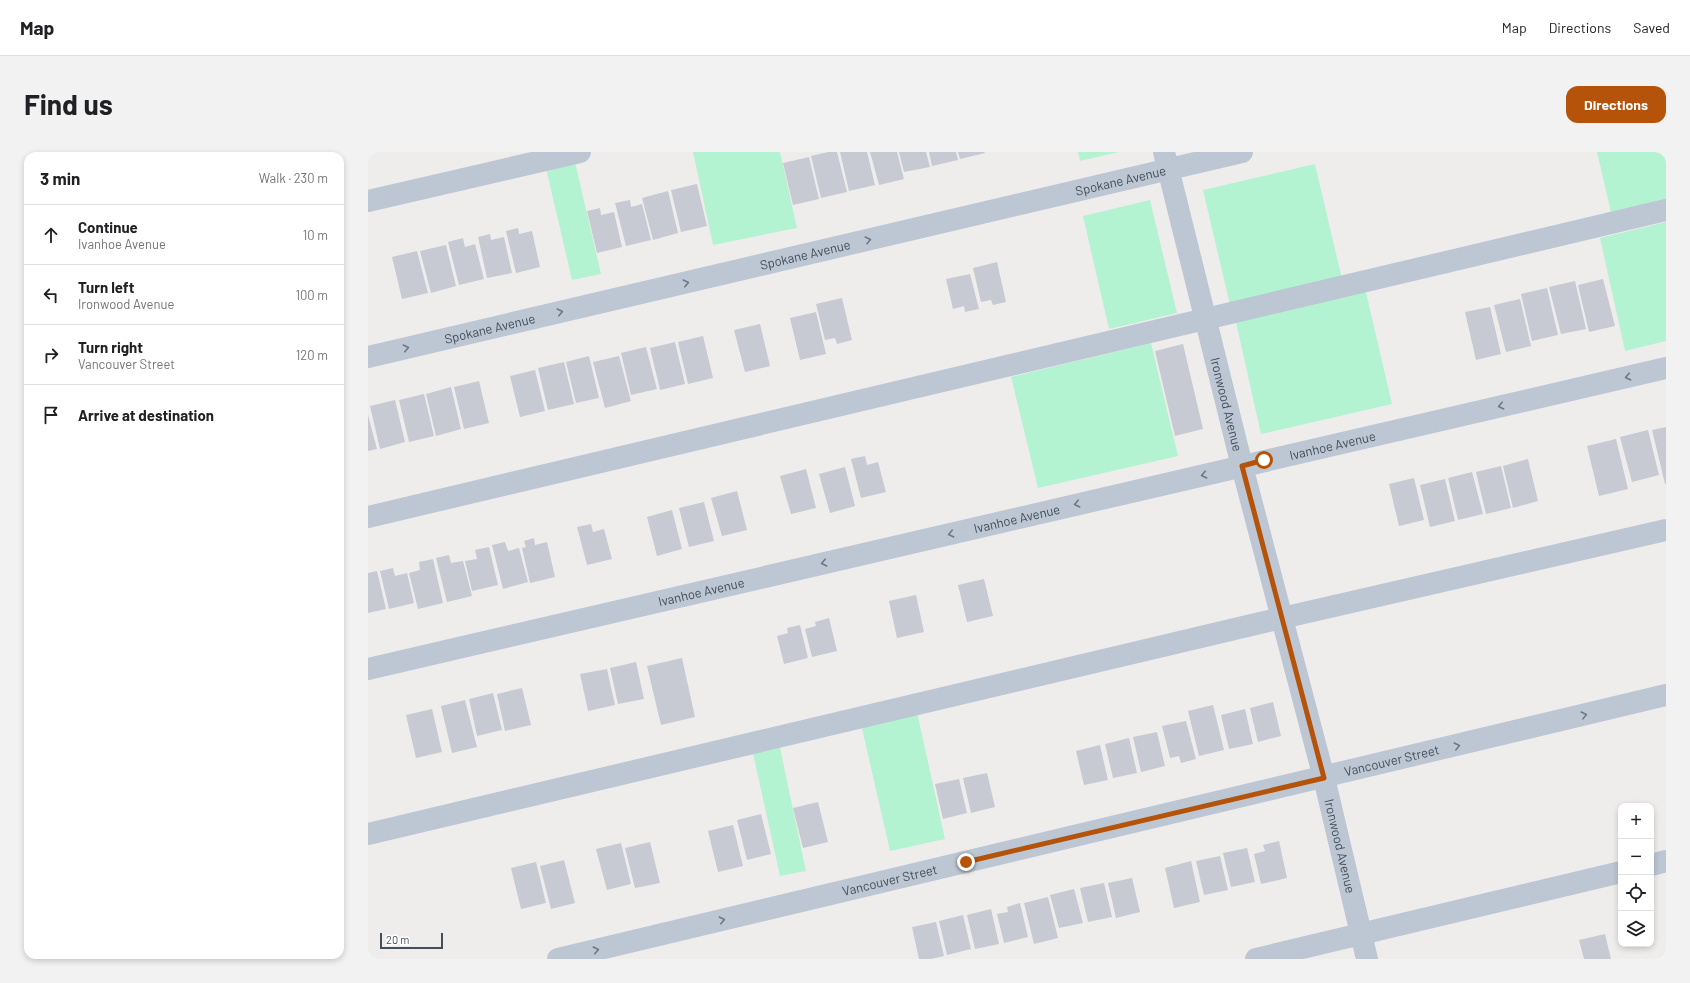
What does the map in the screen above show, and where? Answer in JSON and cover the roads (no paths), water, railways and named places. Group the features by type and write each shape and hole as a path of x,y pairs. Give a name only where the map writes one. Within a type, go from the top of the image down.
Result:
{"street":[{"path":"368,201 580,152"},
{"name":"Spokane Avenue","path":"368,357 1166,161 1242,152"},
{"name":"Ironwood Avenue","path":"1166,161 1242,466 1324,778 1367,959"},
{"path":"368,518 1666,210"},
{"name":"Ivanhoe Avenue","path":"368,669 1666,368"},
{"path":"368,834 1281,618 1666,530"},
{"name":"Vancouver Street","path":"558,959 1666,696"},
{"path":"1654,864 1666,861"},
{"path":"1256,959 1618,873"}]}
